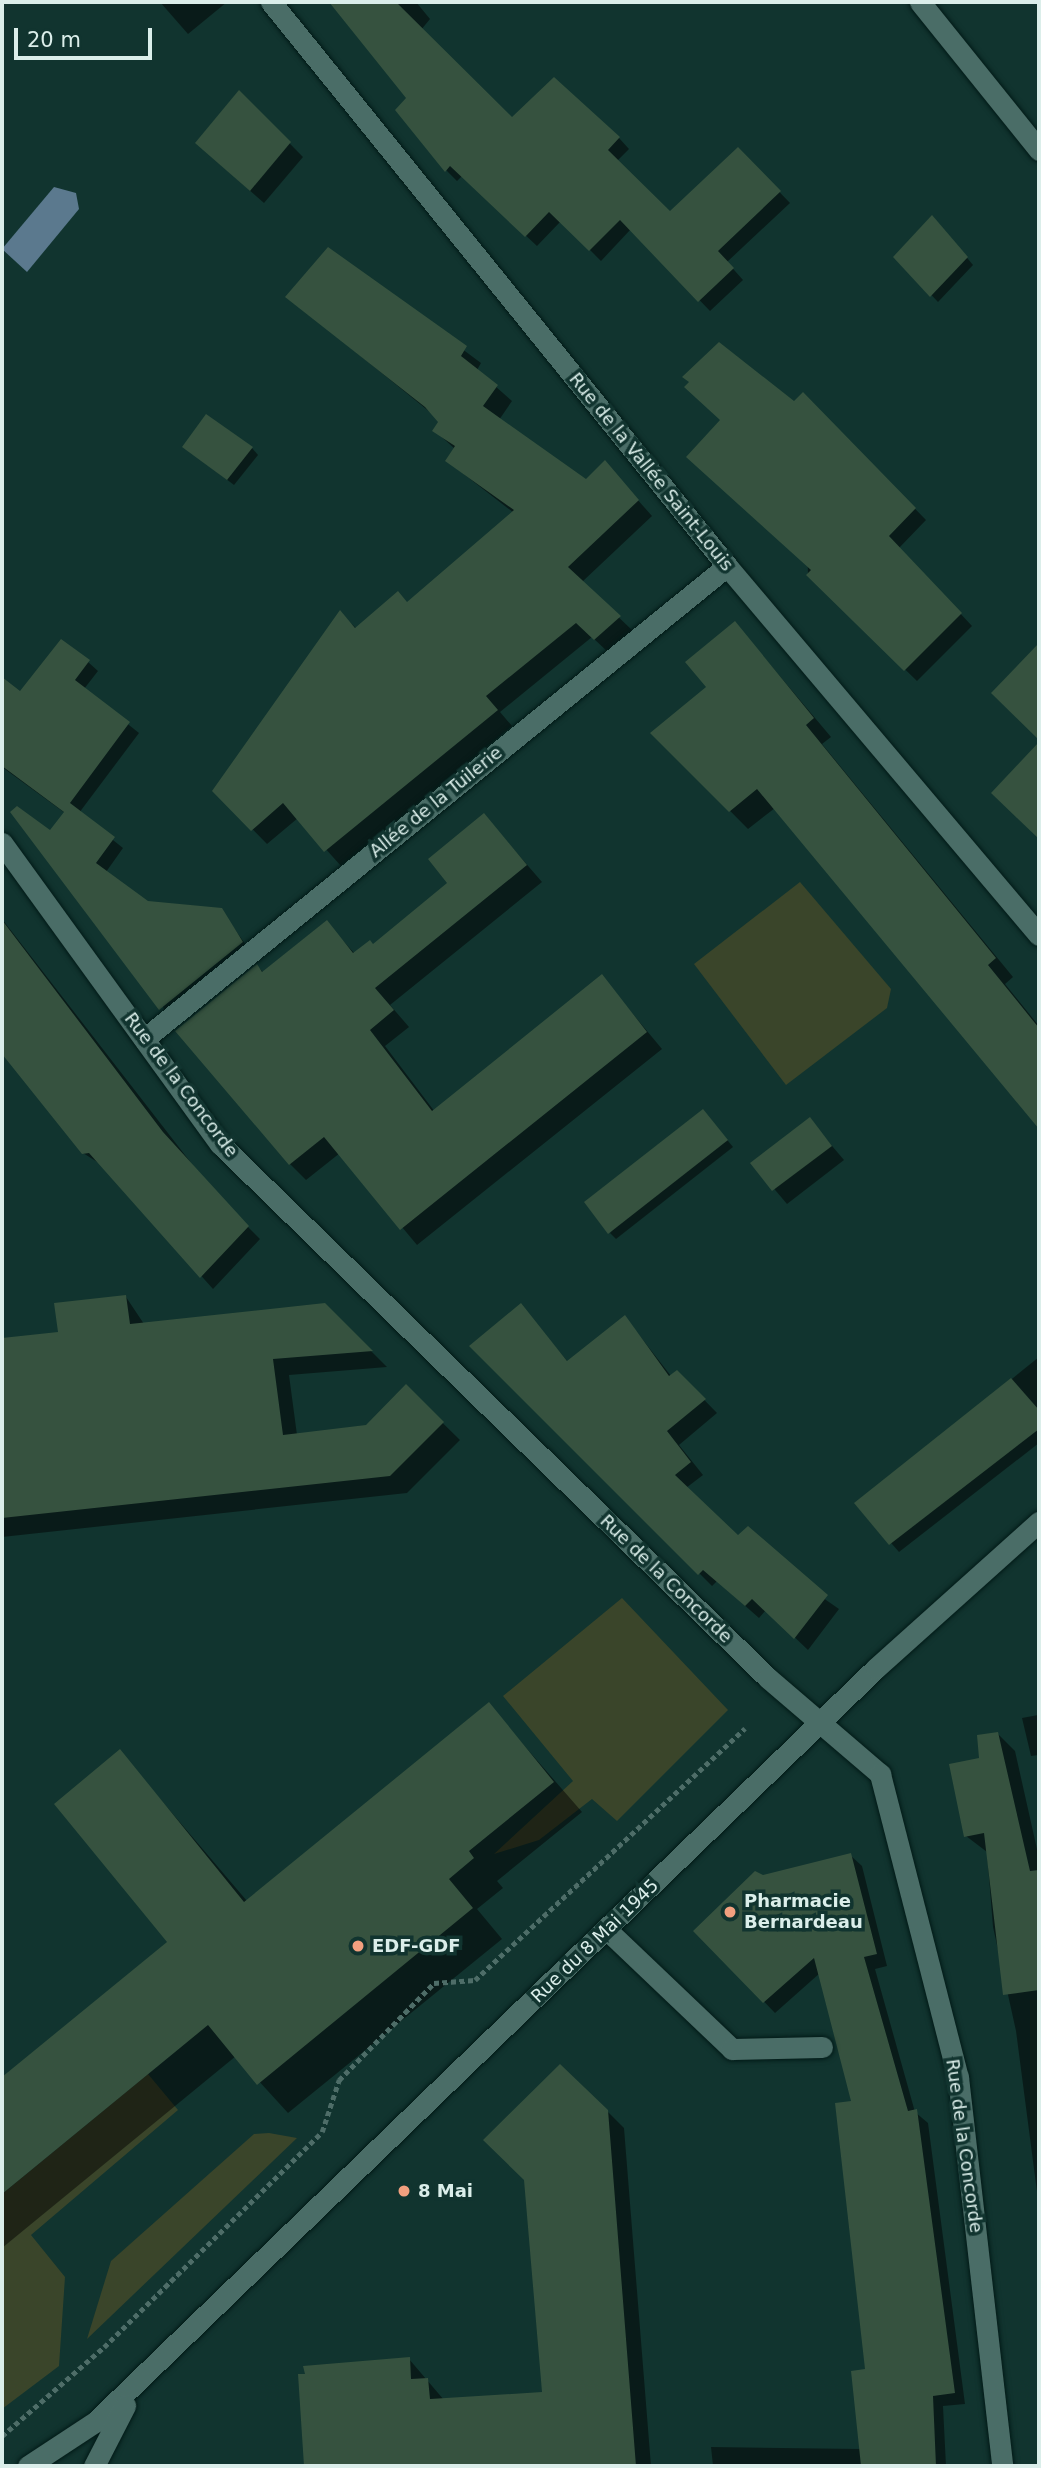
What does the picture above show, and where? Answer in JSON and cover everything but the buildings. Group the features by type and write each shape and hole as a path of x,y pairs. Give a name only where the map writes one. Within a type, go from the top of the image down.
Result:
{"street":[{"name":"Rue de la Vallée Saint-Louis","path":"271,2 727,566 1039,935"},
{"path":"920,2 1039,150"},
{"name":"Allée de la Tuilerie","path":"144,1039 727,566"},
{"name":"Rue de la Concorde","path":"2,843 220,1144 820,1722 880,1774 958,2077 1002,2466"},
{"name":"Rue du 8 Mai 1945","path":"28,2466 95,2422 820,1722 1039,1522"},
{"path":"606,1929 732,2049 822,2047"},
{"name":"Rue du 8 Mai 1945","path":"94,2466 112,2423 156,2365"}],"path":[{"path":"2,2436 104,2347 322,2132 339,2080 434,1983 475,1980 745,1728"}],"green space":[{"path":"800,882 891,989 887,1008 786,1085 694,964"},
{"path":"622,1598 728,1710 617,1821 592,1799 539,1840 494,1854 573,1781 503,1696"},
{"path":"148,2074 178,2110 31,2235 65,2277 59,2366 2,2409 2,2194"},
{"path":"269,2133 297,2138 87,2339 111,2261 254,2134"}],"water":[{"path":"54,187 76,193 79,209 27,272 2,249"}],"place":[{"name":"Pharmacie Bernardeau","path":"730,1912"},
{"name":"EDF-GDF","path":"358,1946"},
{"name":"8 Mai","path":"404,2191"}]}
